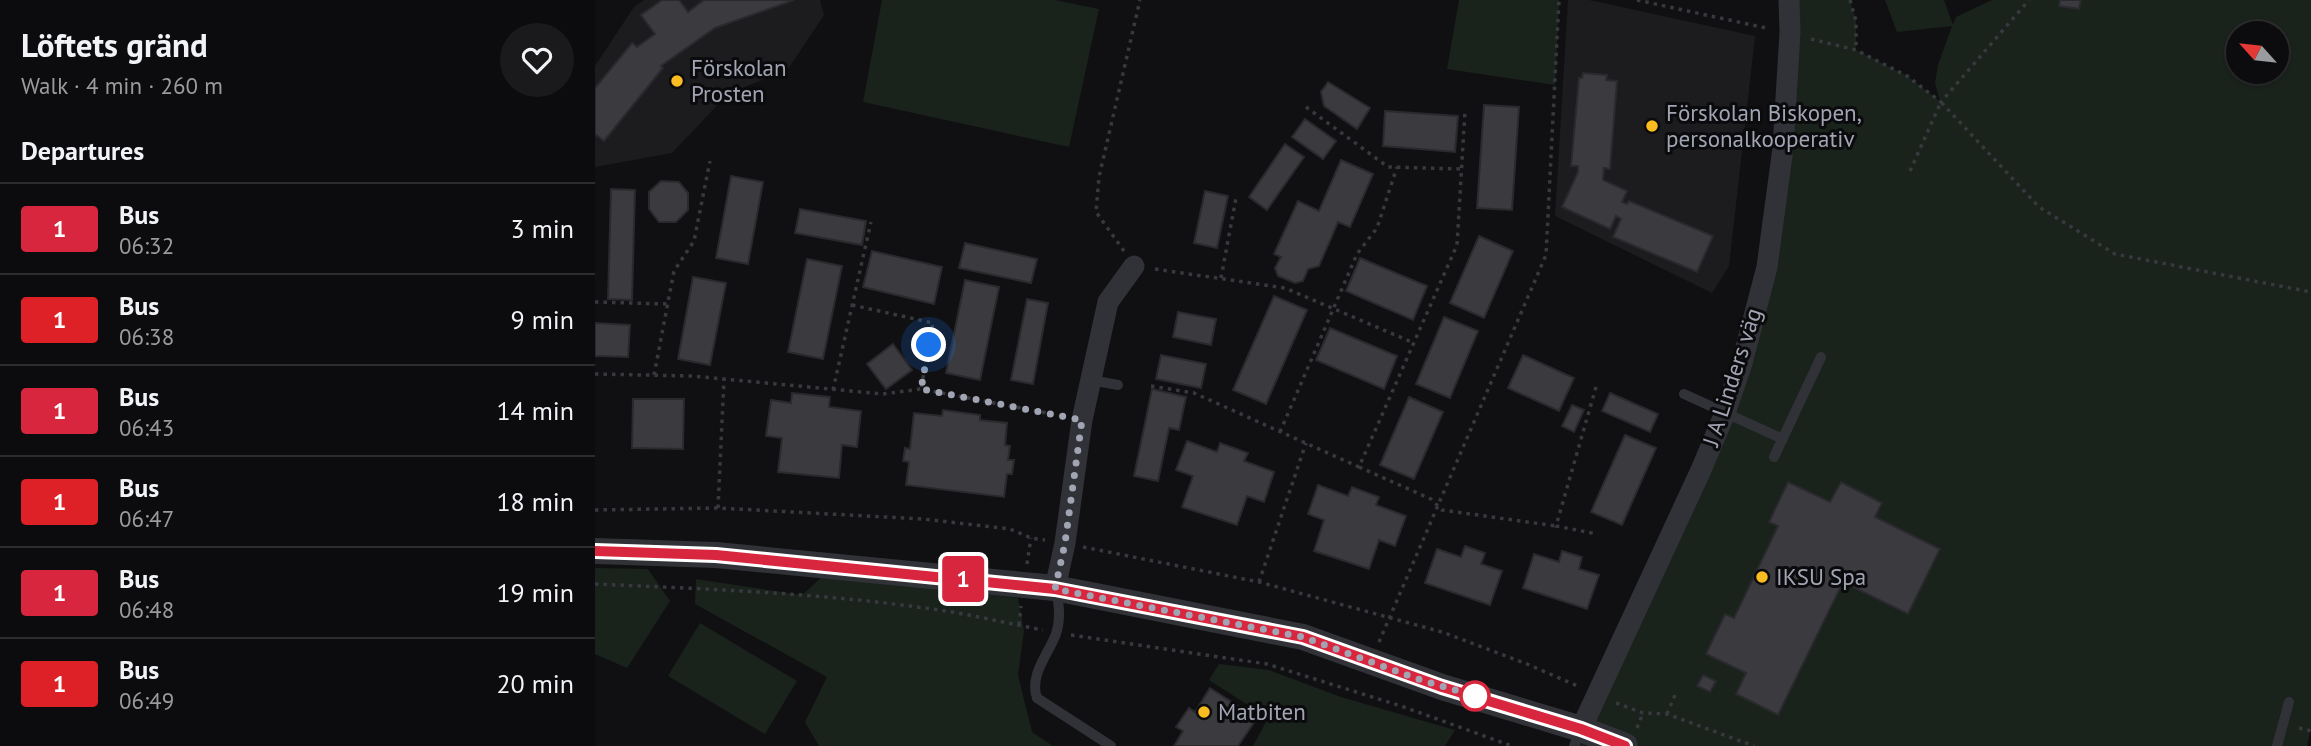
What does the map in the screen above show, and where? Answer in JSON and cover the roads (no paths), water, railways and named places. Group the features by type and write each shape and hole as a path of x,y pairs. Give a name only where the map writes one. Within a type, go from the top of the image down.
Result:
{"street":[{"name":"J A Linders väg","path":"1577,738 1725,413 1741,363 1767,267 1783,148 1790,32 1789,0"},
{"path":"1055,589 1065,543 1082,420 1108,302 1135,266"},
{"path":"595,551 716,555 1055,589 1303,637 1577,738 1625,746"}],"lane":[{"path":"1774,457 1821,357"},
{"path":"1091,380 1118,385"},
{"path":"1684,394 1783,439"},
{"path":"1055,589 1060,607 1056,632 1033,687 1037,698 1111,746"},
{"path":"2277,746 2289,702"}],"place":[{"name":"Förskolan Prosten","path":"677,81"},
{"name":"Förskolan Biskopen, personalkooperativ","path":"1652,126"},
{"name":"IKSU Spa","path":"1762,577"},
{"name":"Matbiten","path":"1204,712"}]}
